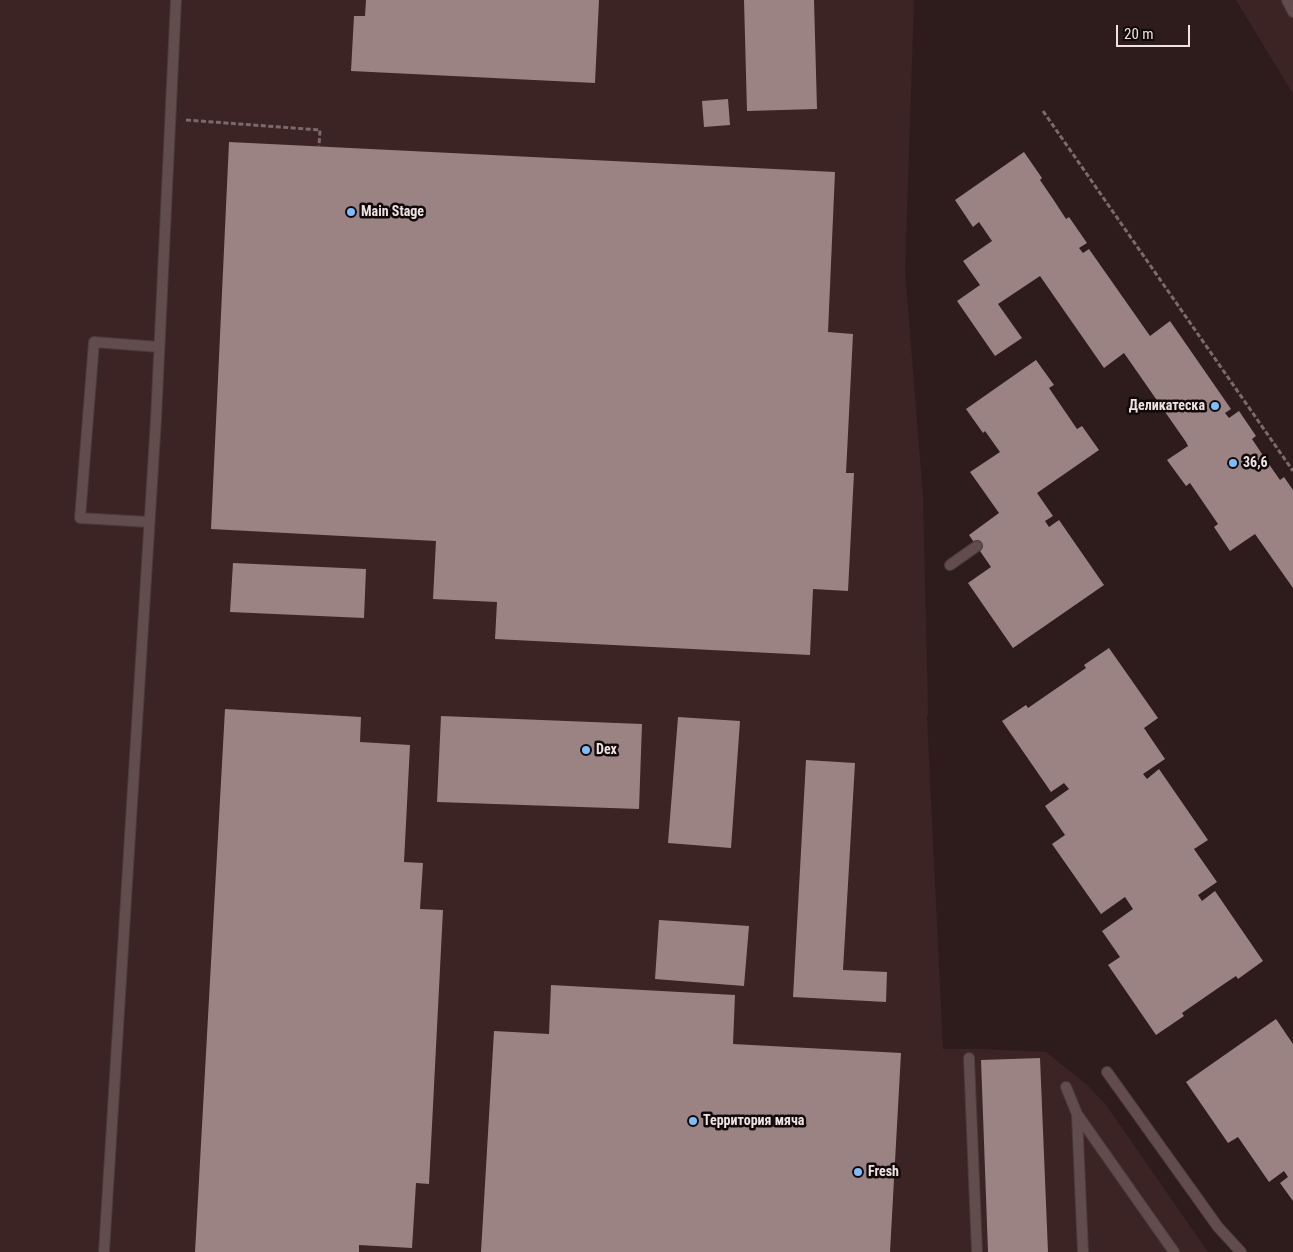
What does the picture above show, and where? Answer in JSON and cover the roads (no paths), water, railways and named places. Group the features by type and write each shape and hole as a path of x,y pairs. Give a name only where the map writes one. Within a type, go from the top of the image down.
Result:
{"lane":[{"path":"104,1252 149,522 176,0"},
{"path":"1287,0 1293,12"},
{"path":"149,522 80,518 94,342 159,347"},
{"path":"950,565 977,546"},
{"path":"969,1058 977,1252"},
{"path":"1107,1072 1218,1227 1241,1252"},
{"path":"1066,1087 1078,1114 1174,1252"},
{"path":"1078,1114 1083,1252"}],"place":[{"name":"Main Stage","path":"351,212"},
{"name":"Деликатеска","path":"1215,406"},
{"name":"36,6","path":"1233,463"},
{"name":"Dex","path":"586,750"},
{"name":"Территория мяча","path":"693,1121"},
{"name":"Fresh","path":"858,1172"}]}
